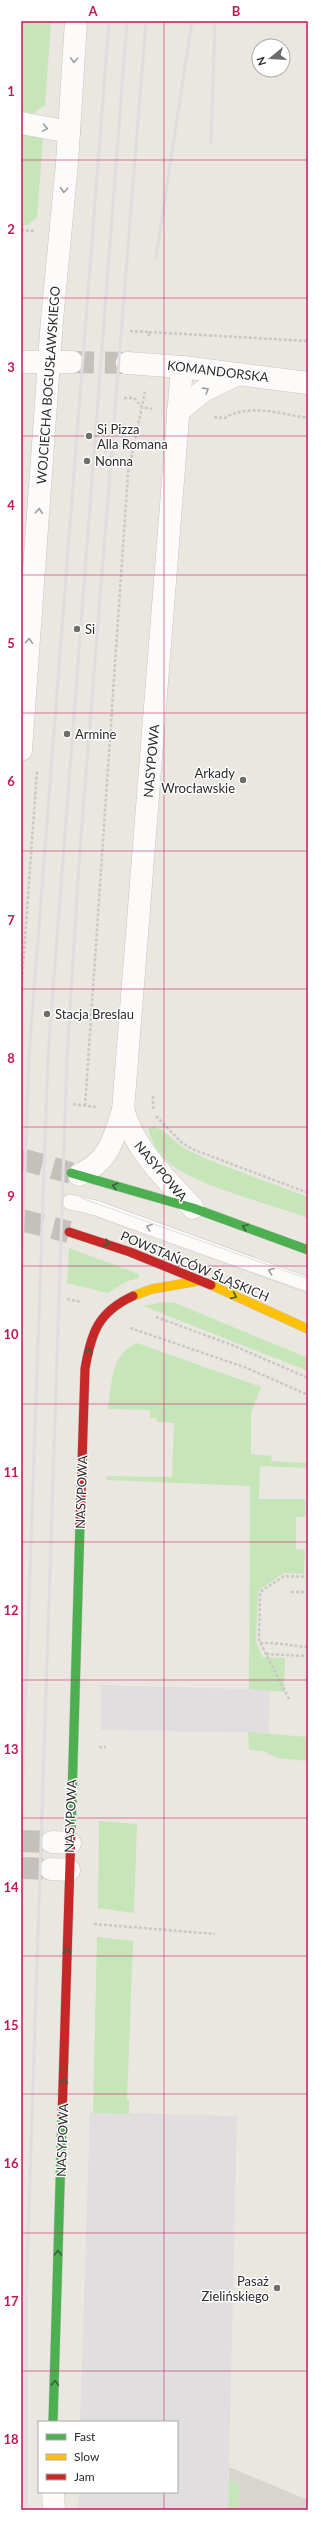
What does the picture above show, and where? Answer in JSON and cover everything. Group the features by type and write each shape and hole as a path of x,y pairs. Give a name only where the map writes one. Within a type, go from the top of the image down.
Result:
{"street":[{"name":"WOJCIECHA BOGUSŁAWSKIEGO","path":"21,750 69,132 76,21"},
{"path":"21,123 69,132"},
{"path":"21,362 72,362"},
{"name":"KOMANDORSKA","path":"127,363 182,367 308,383"},
{"name":"NASYPOWA","path":"75,1174 94,1168 101,1162 117,1129 123,1110 182,367"},
{"path":"178,412 204,391 238,374"},
{"name":"NASYPOWA","path":"123,1110 136,1143 146,1157 193,1208"},
{"path":"75,1174 193,1208 308,1250"},
{"name":"POWSTAŃCÓW ŚLĄSKICH","path":"69,1232 109,1243 308,1329"},
{"name":"NASYPOWA","path":"53,2421 67,1922 60,1869 84,1383 88,1352 100,1322 125,1299 169,1285 198,1281"},
{"path":"53,2493 54,2510"}],"lane":[{"path":"70,1202 104,1211 308,1285"}],"path":[{"path":"21,230 41,232"},
{"path":"130,331 308,341"},
{"path":"148,341 149,332"},
{"path":"85,1106 107,763 128,474 145,392"},
{"path":"124,398 134,398 142,407 155,409"},
{"path":"214,416 224,418 232,413 247,410 308,418"},
{"path":"73,1104 102,1108"},
{"path":"153,1113 181,1142 192,1149 308,1193"},
{"path":"67,1299 88,1303"},
{"path":"153,1316 232,1345 308,1378"},
{"path":"127,1328 246,1368 308,1395"},
{"path":"289,1699 260,1643 260,1592 284,1576 308,1577"},
{"path":"291,1592 308,1592"},
{"path":"260,1643 284,1643 291,1646 308,1647"},
{"path":"266,1654 308,1656"},
{"path":"67,1922 215,1934"}],"shaded area":[{"path":"101,1685 270,1690 269,1733 101,1730"},
{"path":"90,2112 237,2116 228,2510 78,2510 79,2493 178,2493 178,2421 80,2421"},
{"path":"229,2467 308,2500 308,2510 238,2510 240,2485 229,2479"}],"green space":[{"path":"21,21 51,21 45,105 31,115 21,114"},
{"path":"21,133 43,138 37,217 28,225 21,226"},
{"path":"154,1127 162,1130 182,1147 206,1159 308,1197 308,1218 234,1194 196,1179 180,1170 168,1162 155,1146 148,1128"},
{"path":"69,1248 139,1274 139,1278 128,1281 107,1293 67,1283"},
{"path":"165,1302 175,1303 308,1358 308,1371 143,1306"},
{"path":"137,1343 261,1387 251,1413 251,1454 272,1456 271,1461 306,1463 306,1468 260,1466 259,1499 305,1499 305,1517 296,1517 296,1549 305,1550 304,1574 284,1573 258,1591 256,1641 262,1657 285,1658 284,1692 249,1689 250,1486 107,1480 106,1476 172,1477 174,1423 156,1422 157,1418 150,1418 150,1410 108,1409 112,1380 117,1362 128,1348"},
{"path":"248,1732 308,1737 308,1761 277,1758 263,1751 249,1750"},
{"path":"99,1821 137,1824 134,1913 98,1908"},
{"path":"97,1937 133,1941 127,2100 129,2100 129,2114 93,2113"},
{"path":"229,2479 240,2485 238,2510 228,2510"}],"tunnel":[{"path":"72,362 127,363"},
{"path":"21,1159 71,1173"},
{"path":"21,1220 69,1232"},
{"path":"21,1841 52,1842"},
{"path":"21,1868 51,1869"}],"tram line":[{"path":"81,1198 308,1279"},
{"path":"82,1212 308,1292"}],"railway":[{"path":"21,1278 29,1055 109,21"},
{"path":"21,1829 48,1056 127,21"},
{"path":"26,2510 26,2296 67,1057 80,849 146,21"},
{"path":"156,257 192,21"},
{"path":"211,144 215,21"}],"traffic: fast":[{"path":"71,1173 193,1208 308,1250"},
{"path":"71,1831 80,1524"},
{"path":"53,2421 62,2117"}],"traffic: slow":[{"path":"133,1296 152,1289 198,1281"},
{"path":"211,1285 308,1329"}],"traffic: jam":[{"path":"69,1232 130,1252 211,1285"},
{"path":"80,1524 85,1369 87,1356 94,1334 104,1317 121,1302 133,1296"},
{"path":"62,2117 71,1831"}],"place":[{"name":"Si Pizza Alla Romana","path":"89,436"},
{"name":"Nonna","path":"87,461"},
{"name":"Si","path":"77,629"},
{"name":"Armine","path":"67,734"},
{"name":"Arkady Wrocławskie","path":"243,780"},
{"name":"Stacja Breslau","path":"47,1014"},
{"name":"Pasaż Zielińskiego","path":"277,2288"}]}
